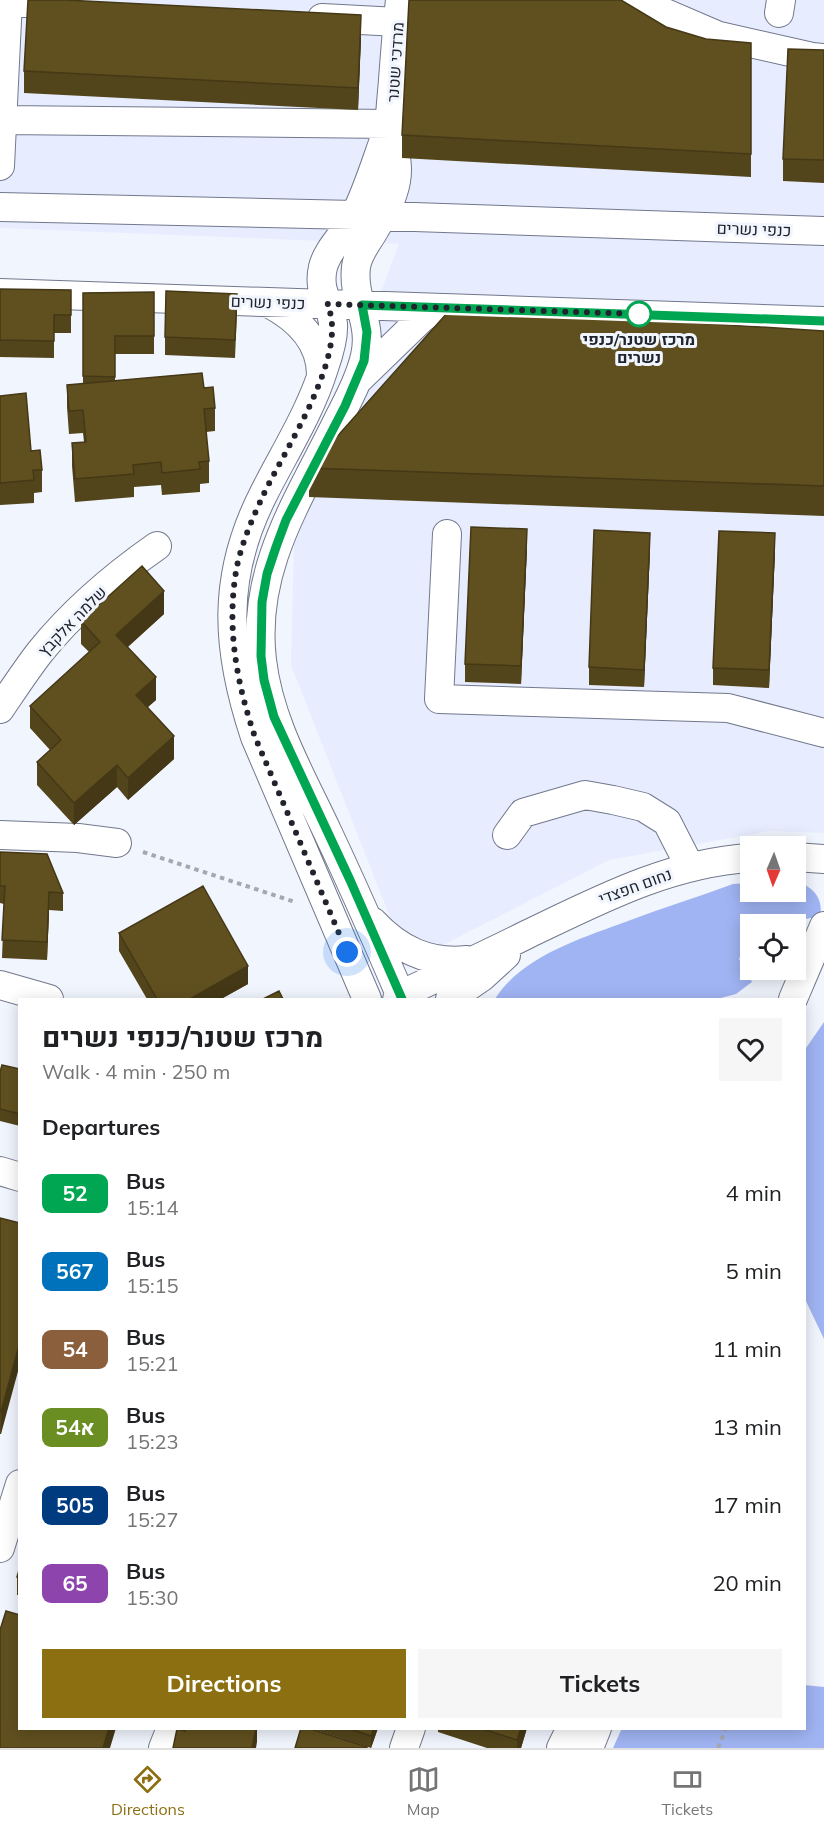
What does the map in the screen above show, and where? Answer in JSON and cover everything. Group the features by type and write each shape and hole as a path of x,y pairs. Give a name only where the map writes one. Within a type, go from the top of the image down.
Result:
{"street":[{"path":"291,17 399,11 421,0"},
{"path":"635,0 719,36 824,58"},
{"path":"0,166 8,1 91,6"},
{"name":"מרדכי שטנר","path":"369,216 394,189 397,176 390,124 399,11"},
{"path":"2,120 390,124"},
{"name":"כנפי נשרים","path":"0,207 824,231"},
{"path":"367,998 255,737 243,702 232,636 233,595 237,565 247,532 321,379 333,333 332,317 322,287 324,264 369,216"},
{"path":"369,216 358,261 356,280 366,322 367,341 364,361 286,520 267,574 262,602 261,629 264,680 274,717 365,914 400,998"},
{"name":"כנפי נשרים","path":"0,293 824,321"},
{"path":"266,303 291,317 308,334 319,354 321,379"},
{"path":"355,383 410,329 436,308"},
{"path":"586,312 598,328 618,338 824,346"},
{"path":"447,534 439,699 728,708 824,733"},
{"name":"שלמה אלקבץ","path":"0,709 40,651 89,600 127,567 157,546"},
{"path":"507,835 523,813 585,795 644,807 667,822 690,867"},
{"path":"0,835 99,839 117,843"},
{"path":"806,858 824,859"},
{"name":"נחום חפצדי","path":"451,998 527,935 593,902 640,882 690,867 740,860"},
{"path":"365,914 394,942 419,956 448,962 478,978"},
{"path":"793,998 824,926"},
{"name":"נחום חפצדי","path":"400,998 478,978"},
{"path":"0,985 46,998"},
{"path":"0,1171 18,1176"},
{"path":"0,1548 14,1487"},
{"path":"163,1748 170,1730"},
{"path":"404,1748 410,1730"},
{"path":"561,1748 570,1730"},
{"path":"589,1748 596,1730"}],"path":[{"path":"117,843 330,914"},
{"path":"718,1748 725,1730"}],"shaded area":[{"path":"0,0 824,0 824,833 769,831 609,860 408,963 291,665 294,543 339,404 399,244 0,228"},
{"path":"733,884 740,884 740,902 806,902 806,886 815,893 821,909 820,916 806,919 806,914 740,914 740,980 752,982 736,994 721,998 496,998 521,971 554,950 592,934"},
{"path":"824,1022 824,1339 806,1301 806,1048"},
{"path":"806,1685 824,1687 824,1748 613,1748 621,1730 806,1730"}],"building":[{"path":"28,0 361,15 358,88 24,71"},
{"path":"409,0 621,0 666,27 706,39 751,43 751,154 402,135"},
{"path":"788,49 824,50 824,160 783,159"},
{"path":"0,289 71,290 71,315 54,315 54,341 0,340"},
{"path":"166,291 237,294 235,340 165,337"},
{"path":"154,292 154,336 115,336 115,377 83,376 83,293"},
{"path":"448,312 666,321 824,331 824,486 309,468"},
{"path":"202,373 204,388 213,387 215,408 204,409 209,461 199,462 200,469 162,473 161,462 133,465 134,474 75,479 72,443 86,442 83,410 69,411 67,385"},
{"path":"26,393 31,451 40,450 42,470 33,470 34,480 0,483 0,396"},
{"path":"471,527 527,529 521,666 465,664"},
{"path":"594,530 650,533 644,670 589,667"},
{"path":"719,531 775,533 769,670 713,668"},
{"path":"142,566 164,591 116,635 156,677 136,695 174,736 128,778 117,765 74,803 37,762 61,740 30,706 100,642 81,621"},
{"path":"0,852 47,854 63,893 49,892 47,942 2,940 5,886 0,886"},
{"path":"203,886 248,966 192,998 156,998 119,933"},
{"path":"279,991 282,998 265,998"},
{"path":"2,1065 18,1069 18,1114 0,1109"},
{"path":"0,1218 18,1222 18,1349 0,1412"},
{"path":"6,1611 18,1614 18,1730 108,1730 103,1748 0,1748 0,1630"},
{"path":"177,1730 256,1730 252,1748 173,1748"},
{"path":"300,1730 314,1730 367,1747 367,1748 295,1748"},
{"path":"353,1730 373,1730 371,1736"},
{"path":"486,1730 520,1730 517,1740"}],"bus line":[{"name":"52","path":"402,998 350,880 274,717 264,680 261,656 262,602 267,574 276,547 286,520 345,406 364,361 367,332 362,305 824,321"}],"place":[{"name":"מרכז שטנר/כנפי נשרים","path":"639,314"}],"route":[{"path":"347,952 255,737 243,702 232,636 233,595 237,565 247,532 307,411 328,357 333,324 327,304 639,314"}]}
